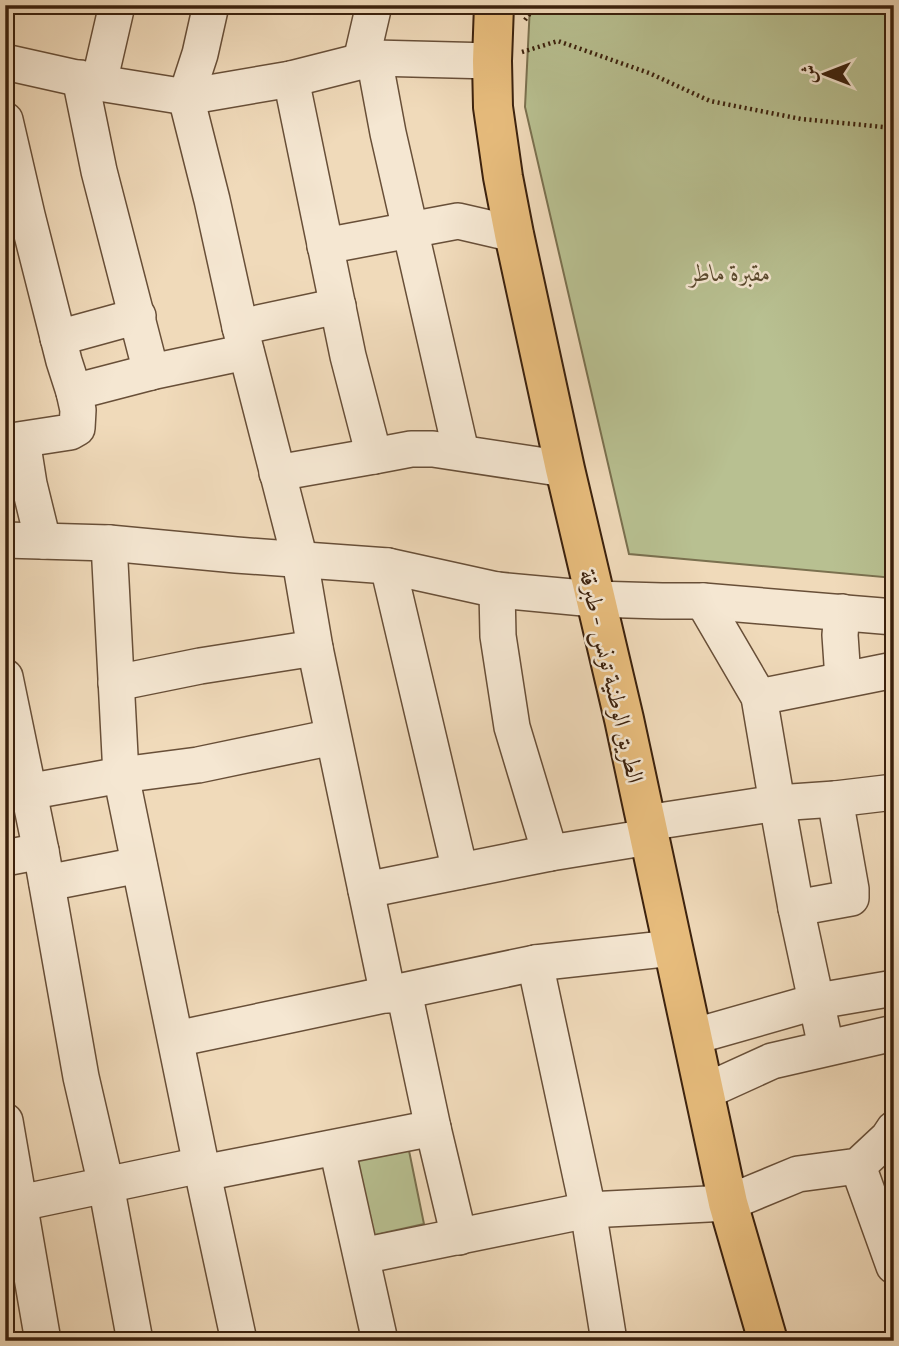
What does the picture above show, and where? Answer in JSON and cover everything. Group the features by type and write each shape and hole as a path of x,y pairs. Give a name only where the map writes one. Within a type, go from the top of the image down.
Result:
{"main road":[{"name":"الطريق الوطنية تونس - طبرقة","path":"494,5 494,107 514,234 594,599 624,719 728,1203 768,1341"}],"street":[{"path":"117,5 90,80 100,171 151,372"},
{"path":"211,5 200,54 186,97 243,339 300,560 314,648 366,890 433,1128 458,1237"},
{"path":"374,5 368,59 461,452"},
{"path":"5,62 186,97 291,79 368,59 492,61"},
{"path":"291,79 348,356 374,456"},
{"path":"5,120 16,218 58,338 79,416 77,428 74,430 13,441 29,484 43,541"},
{"path":"324,246 458,221 514,234"},
{"path":"74,391 151,372 338,306"},
{"path":"58,338 138,316"},
{"path":"277,473 411,449 461,452 565,469"},
{"path":"5,540 110,543 388,566 496,590 594,599 703,601 894,617"},
{"path":"110,543 121,775 239,1341"},
{"path":"388,566 460,871"},
{"path":"496,590 498,636 512,727 550,853"},
{"path":"703,601 759,698 796,908 826,1047"},
{"path":"842,612 840,635 843,679"},
{"path":"116,683 200,666 314,648"},
{"path":"759,698 894,670"},
{"path":"5,677 17,794 44,867 81,1077 106,1185 135,1341"},
{"path":"17,794 121,775 198,765 333,737"},
{"path":"366,890 776,803 894,792"},
{"path":"796,908 851,898 835,799"},
{"path":"5,858 44,867 139,865"},
{"path":"176,1040 535,963 673,948"},
{"path":"535,963 588,1210 609,1341"},
{"path":"692,1037 818,1001 894,988"},
{"path":"704,1092 772,1061 894,1033"},
{"path":"5,1121 20,1203 16,1251 43,1341"},
{"path":"20,1203 106,1185 337,1148 433,1128"},
{"path":"362,1256 588,1210 728,1203 798,1174 858,1166 894,1129"},
{"path":"337,1148 380,1341"},
{"path":"858,1166 894,1266"}],"path":[{"path":"492,61 558,41 649,73 710,101 801,119 894,128"}],"green space":[{"name":"مقبرة ماطر","path":"530,5 894,5 894,578 629,554 525,107"},
{"path":"406,1136 424,1224 352,1240 334,1152"}]}
